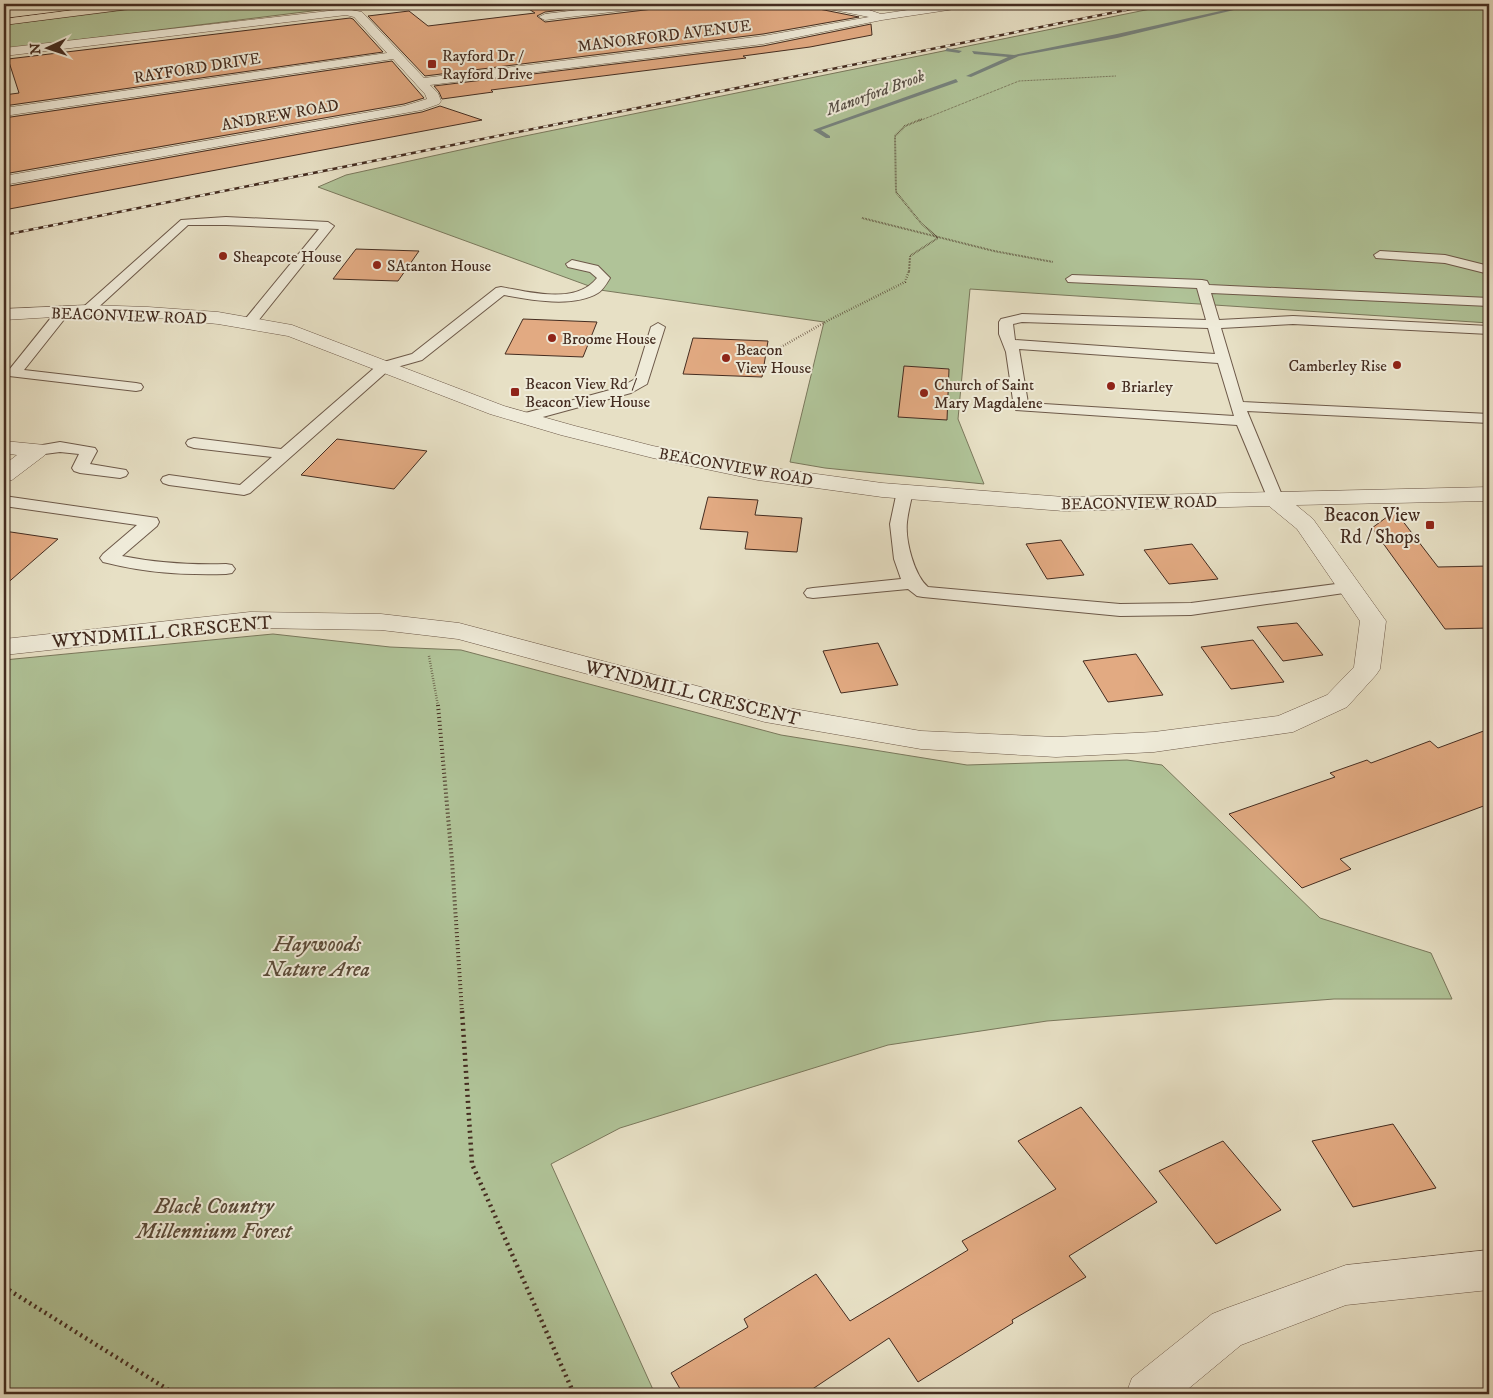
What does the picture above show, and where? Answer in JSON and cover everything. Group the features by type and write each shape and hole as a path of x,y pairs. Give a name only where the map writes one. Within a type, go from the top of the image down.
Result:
{"highway":[{"path":"4,13 76,4"},
{"path":"4,22 144,4"}],"street":[{"path":"545,17 653,4"},
{"path":"819,4 860,10 882,17"},
{"name":"MANORFORD AVENUE","path":"422,82 763,40 856,24 882,17 968,4"},
{"name":"ANDREW ROAD","path":"4,52 346,12 358,14 422,82 431,93 434,101 422,106 4,181"},
{"name":"RAYFORD DRIVE","path":"4,112 395,54"},
{"name":"BEACONVIEW ROAD","path":"4,315 87,310 148,312 218,318 292,331 497,410 653,452 758,473 905,491 1064,504 1489,494"},
{"path":"4,447 37,450"},
{"path":"4,475 37,450"},
{"name":"WYNDMILL CRESCENT","path":"4,647 250,620 381,622 459,631 765,713 921,740 1056,747 1154,742 1284,725 1337,701 1366,669 1373,621 1351,587 1305,524 1276,500"},
{"path":"1148,1394 1227,1329 1346,1285 1489,1270"}],"lane":[{"path":"87,310 185,222 226,221 328,226 249,323"},
{"path":"1380,255 1445,259 1489,270"},
{"path":"169,480 244,490 385,366 417,357 500,292 548,297 576,296 594,290 604,278 594,269 572,264"},
{"path":"1072,279 1202,284 1237,406 1276,500"},
{"path":"1204,289 1489,302"},
{"path":"63,312 14,373 136,387"},
{"path":"1244,422 1021,407 1013,352 1006,334 1006,322 1022,318 1214,324 1293,320 1489,330"},
{"path":"523,418 626,390 642,381 658,327"},
{"path":"1010,344 1224,358"},
{"path":"1237,406 1489,420"},
{"path":"194,442 283,454"},
{"path":"37,450 60,447 89,451 80,468 120,473"},
{"path":"905,491 898,524 903,558 912,583 923,592 1120,610 1191,608 1351,587"},
{"path":"4,501 150,522 109,558 150,567 186,570 226,569"},
{"path":"813,593 912,583"}],"path":[{"path":"938,238 921,223 896,192 895,136 905,126 1019,82 1116,76"},
{"path":"862,218 938,238 1055,262 1072,279"},
{"path":"781,347 829,320 905,282 910,271 910,256 938,238"},
{"path":"424,627 438,706 450,841 472,1164 574,1394"},
{"path":"4,1287 175,1394"}],"green space":[{"path":"172,4 344,4 320,10 4,49 4,25"},
{"path":"1175,4 1489,4 1489,323 970,289 958,419 984,484 825,468 790,462 824,322 600,290 318,187 346,175 510,139"},
{"name":"Haywoods Nature Area","path":"273,634 390,647 461,650 781,735 967,765 1127,760 1162,765 1320,918 1431,953 1452,999 1334,999 1047,1021 888,1045 620,1128 551,1164 655,1394 4,1394 4,660"}],"building":[{"path":"521,4 614,4 545,12 537,16 545,22 653,9 660,4 812,4 819,9 859,17 763,34 425,76 368,16 409,11 428,26 535,13"},
{"path":"350,18 383,52 4,106 4,95 19,93 8,59"},
{"path":"871,24 872,35 810,47 743,56 746,58 491,90 493,92 442,99 434,86 763,46"},
{"path":"392,61 424,98 404,104 4,174 4,118"},
{"path":"440,106 482,120 4,210 4,187 422,112"},
{"name":"SAtanton House","path":"356,249 419,251 398,281 333,279"},
{"name":"Broome House","path":"523,319 597,322 583,357 505,354"},
{"name":"Beacon View House","path":"693,338 768,341 762,377 683,374"},
{"name":"Church of Saint Mary Magdalene","path":"904,366 949,369 947,420 898,417"},
{"path":"337,439 427,451 394,489 301,475"},
{"path":"708,497 758,500 755,515 802,518 797,552 745,549 748,532 700,529"},
{"path":"1395,511 1438,567 1489,566 1489,628 1445,629 1372,528"},
{"path":"4,531 58,539 4,586"},
{"path":"1061,540 1084,575 1047,579 1026,544"},
{"path":"1192,544 1218,579 1169,584 1144,550"},
{"path":"1297,623 1323,655 1283,661 1257,627"},
{"path":"1253,640 1284,682 1231,689 1201,647"},
{"path":"878,643 898,685 841,693 823,651"},
{"path":"1136,654 1163,695 1108,702 1083,661"},
{"path":"1489,729 1489,804 1340,859 1351,869 1302,888 1229,814 1335,777 1330,773 1367,760 1371,763 1430,741 1438,748"},
{"path":"1081,1107 1157,1202 1069,1256 1086,1277 1012,1320 1013,1323 918,1382 889,1338 805,1394 683,1394 671,1373 748,1327 744,1319 816,1274 850,1321 968,1250 962,1241 1056,1189 1018,1141"},
{"path":"1393,1124 1436,1188 1353,1207 1312,1141"},
{"path":"1223,1141 1281,1210 1216,1244 1159,1171"}],"waterway":[{"name":"Manorford Brook","path":"969,76 1018,55 1117,36 1257,4"},
{"path":"947,50 959,51"},
{"path":"974,52 1013,56"},
{"name":"Manorford Brook","path":"828,137 816,130 956,81"}],"railway":[{"path":"4,235 1156,4"}],"place":[{"name":"Rayford Dr / Rayford Drive","path":"432,64"},
{"name":"Sheapcote House","path":"223,256"},
{"name":"SAtanton House","path":"377,265"},
{"name":"Broome House","path":"552,338"},
{"name":"Beacon View House","path":"726,358"},
{"name":"Camberley Rise","path":"1397,365"},
{"name":"Briarley","path":"1111,386"},
{"name":"Beacon View Rd / Beacon View House","path":"515,392"},
{"name":"Church of Saint Mary Magdalene","path":"924,393"},
{"name":"Beacon View Rd / Shops","path":"1430,525"}],"park label":[{"name":"Black Country Millennium Forest","path":"214,1218"}]}
